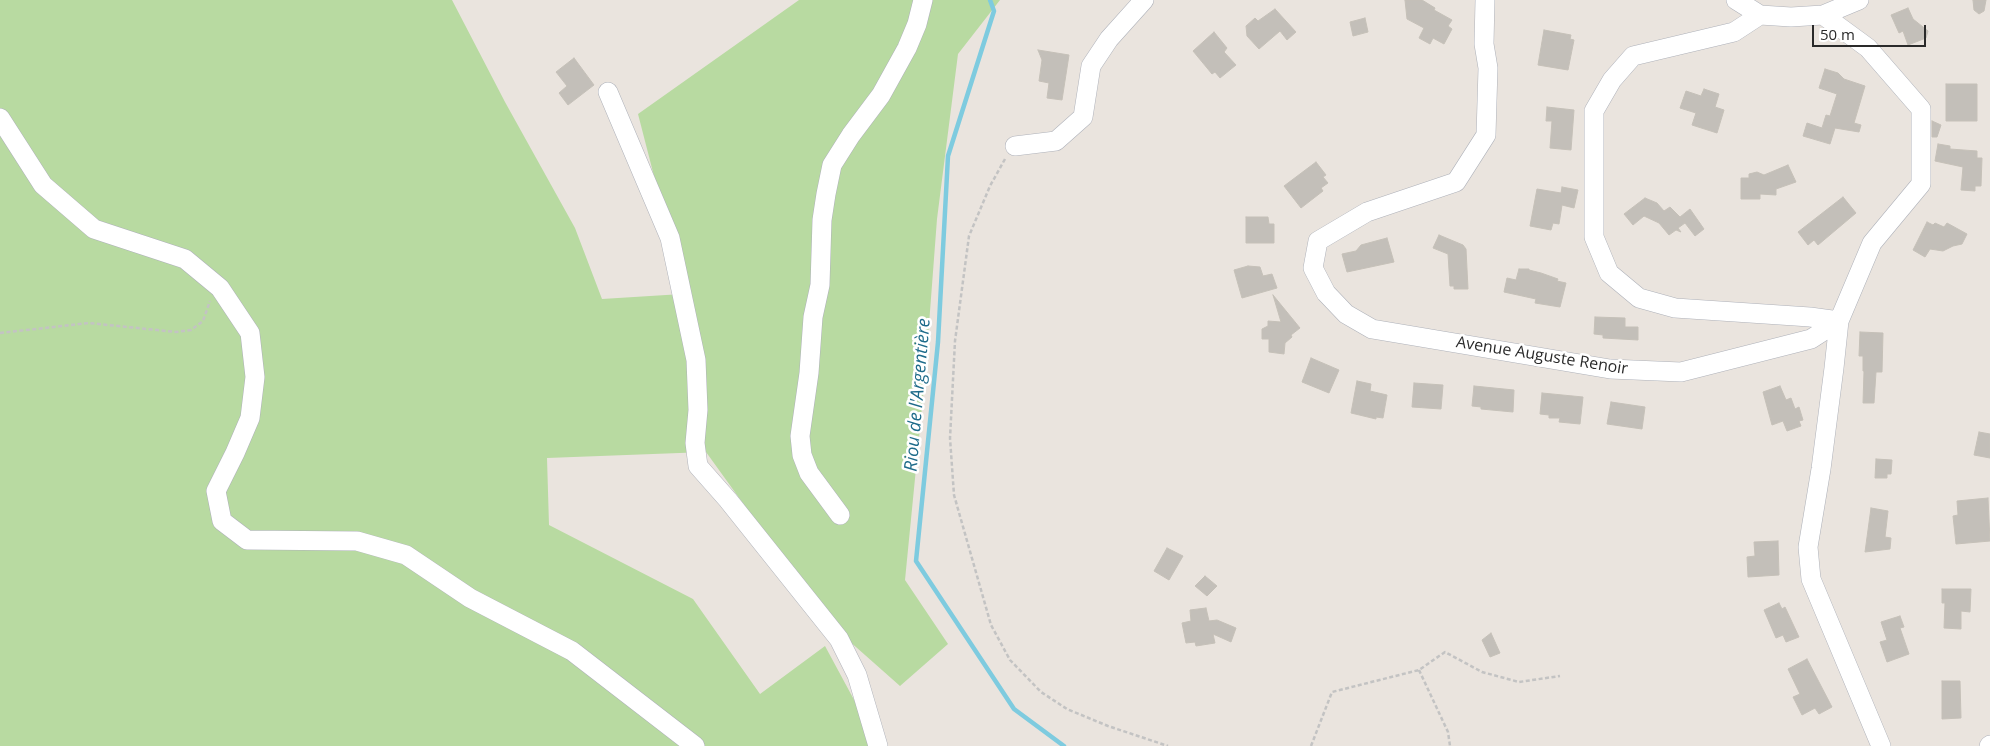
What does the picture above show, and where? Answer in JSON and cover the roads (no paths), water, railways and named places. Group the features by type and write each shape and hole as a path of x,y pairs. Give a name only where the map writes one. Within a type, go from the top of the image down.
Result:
{"street":[{"path":"840,515 810,473 802,455 800,436 810,365 813,317 820,284 821,243 826,194 832,165 885,87 917,24 923,0"},
{"path":"1015,146 1056,141 1084,117 1091,66 1109,38 1144,0"},
{"name":"Avenue Auguste Renoir","path":"1484,0 1484,44 1488,68 1486,135 1456,182 1367,212 1318,241 1313,268 1326,293 1346,314 1372,329 1610,369 1681,372 1811,339 1839,321"},
{"path":"1736,0 1760,15 1791,17 1823,15 1858,0"},
{"path":"1760,15 1734,32 1634,56 1612,80 1594,111 1594,237 1609,273 1639,298 1675,308 1810,317 1839,321"},
{"path":"1823,15 1868,48 1922,109 1922,184 1872,243 1839,321 1821,469 1808,547 1811,578 1881,746"},
{"path":"608,92 670,238 696,360 698,410 695,443 698,466 728,500 840,639 858,675 878,746"},
{"path":"0,118 43,185 94,229 184,259 220,288 250,333 255,377 250,418 216,491 222,521 247,540 358,541 406,555 470,598 572,651 695,746"}],"waterway":[{"name":"Riou de l'Argentière","path":"990,0 994,11 948,156 938,342 916,561 1014,709 1064,746"}]}
